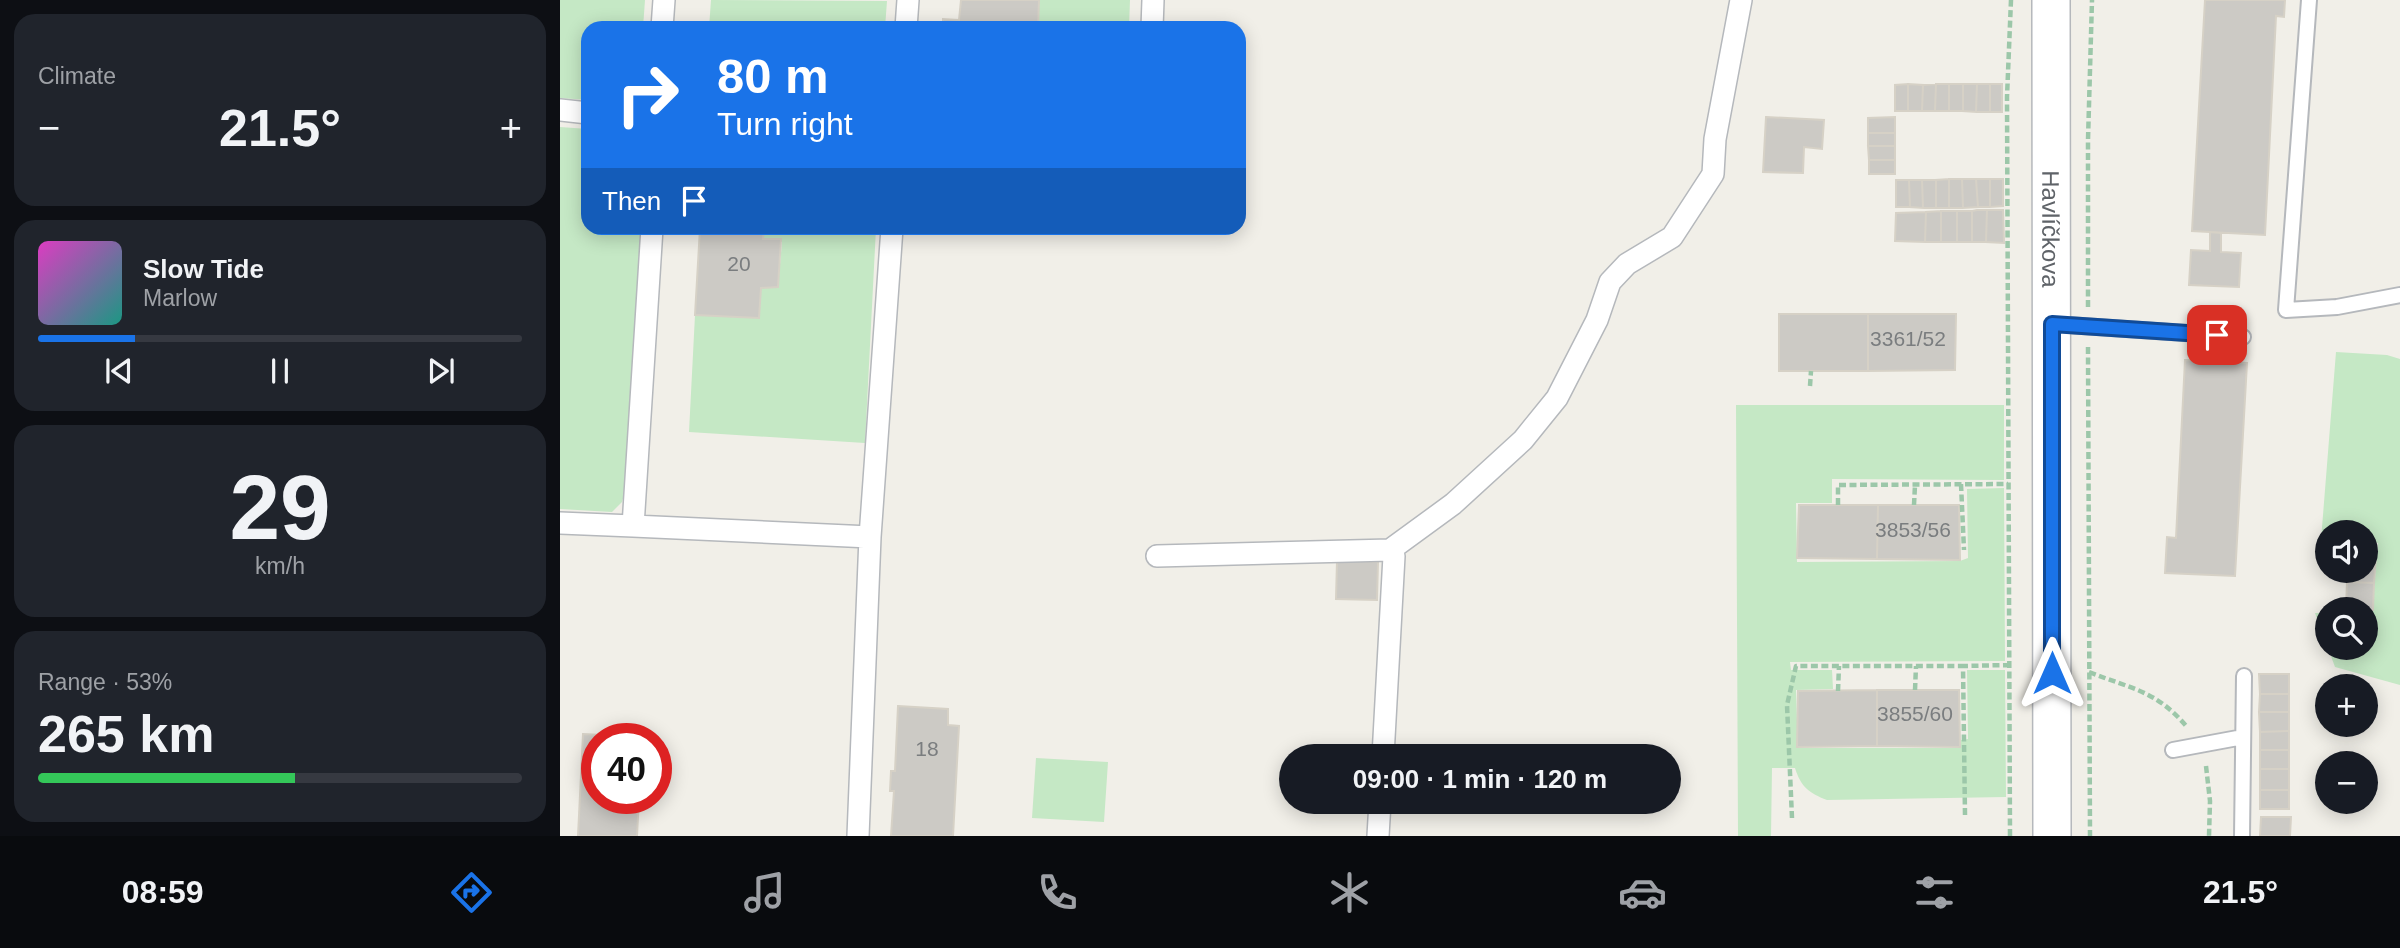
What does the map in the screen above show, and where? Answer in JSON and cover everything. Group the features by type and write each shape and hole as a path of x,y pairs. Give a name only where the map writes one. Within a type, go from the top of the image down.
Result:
{"street":[{"path":"662,21 664,0"},
{"path":"906,21 908,0"},
{"path":"1152,21 1153,0"},
{"path":"1390,550 1453,503 1523,440 1557,398 1597,320 1610,282 1627,264 1672,236 1713,174 1716,138 1741,0"},
{"name":"Havlíčkova","path":"2051,0 2052,836"},
{"path":"560,110 581,112"},
{"path":"633,526 652,235"},
{"path":"858,836 870,537 892,235"},
{"path":"560,523 870,537"},
{"path":"1157,556 1385,548 1390,550 1394,556 1384,744"},
{"path":"1378,836 1379,814"}],"lane":[{"path":"2309,0 2286,310 2337,307 2400,295"},
{"path":"2052,324 2243,337"},
{"path":"2242,836 2244,676"},
{"path":"2173,750 2244,737"}],"path":[{"path":"2010,836 2007,97 2011,0"},
{"path":"2090,836 2088,140 2092,0"},
{"path":"1810,386 1811,372"},
{"path":"1961,484 1964,550"},
{"path":"1838,505 1838,485 2008,484"},
{"path":"1914,505 1915,485"},
{"path":"1792,818 1787,705 1796,666 2009,665"},
{"path":"1838,691 1839,666"},
{"path":"1916,666 1916,690"},
{"path":"1963,666 1965,815"}],"green space":[{"path":"560,0 645,0 644,21 581,21 581,100 560,98"},
{"path":"711,0 887,1 886,21 710,21"},
{"path":"1039,0 1130,0 1129,21 1038,21"},
{"path":"560,127 581,128 581,235 642,235 626,488 622,502 612,512 560,509"},
{"path":"764,235 876,235 865,443 689,432 695,315 759,318 761,288 778,287 782,242 764,240"},
{"path":"2336,352 2387,355 2400,359 2400,685 2378,679 2378,674 2360,674 2335,667 2332,660 2378,660 2378,597 2373,597 2375,583 2378,583 2378,520 2323,520"},
{"path":"1736,405 2004,405 2004,480 1832,479 1832,503 1796,503 1797,562 1960,561 1968,558 1967,489 2004,488 2005,661 1790,662 1791,670 1832,670 1833,689 1796,690 1798,748 1960,748 1961,740 1968,739 1967,670 2005,670 2006,797 1827,800 1806,788 1795,768 1772,768 1771,836 1738,836"},
{"path":"1036,758 1108,762 1104,822 1032,818"}],"building":[{"path":"961,0 1039,0 1038,21 943,21 943,19 959,20"},
{"path":"2205,0 2285,0 2284,17 2276,16 2265,235 2192,231"},
{"path":"1908,84 1908,111 1895,111 1895,85"},
{"path":"1908,84 1923,85 1922,111 1908,111"},
{"path":"1936,84 1935,111 1922,111 1923,85"},
{"path":"1936,84 1949,84 1949,111 1935,111"},
{"path":"1949,84 1963,84 1963,111 1949,111"},
{"path":"1963,84 1977,84 1976,112 1963,111"},
{"path":"1977,84 1990,84 1990,112 1976,112"},
{"path":"1990,84 2002,84 2002,112 1990,112"},
{"path":"1766,117 1824,120 1822,149 1804,147 1803,173 1763,172"},
{"path":"1895,117 1895,133 1868,133 1868,118"},
{"path":"1868,133 1895,133 1895,146 1868,146"},
{"path":"1868,146 1895,146 1895,160 1869,160"},
{"path":"1869,160 1895,160 1895,174 1869,174"},
{"path":"1949,179 1949,208 1936,208 1936,180"},
{"path":"1949,179 1962,179 1963,208 1949,208"},
{"path":"1962,179 1976,179 1978,207 1963,208"},
{"path":"1976,179 1990,179 1990,207 1978,207"},
{"path":"1990,179 2003,179 2003,206 1990,207"},
{"path":"1896,180 1909,180 1910,207 1896,207"},
{"path":"1909,180 1922,180 1923,208 1910,207"},
{"path":"1922,180 1936,180 1936,208 1923,208"},
{"path":"1987,210 1986,242 1972,242 1972,211"},
{"path":"1987,210 2003,210 2004,243 1986,242"},
{"path":"1941,211 1941,242 1925,242 1926,212"},
{"path":"1941,211 1957,211 1957,242 1941,242"},
{"path":"1957,211 1972,211 1972,242 1957,242"},
{"path":"1926,212 1925,242 1895,241 1896,213"},
{"path":"2210,232 2221,233 2221,252 2241,253 2239,287 2189,285 2191,250 2210,251"},
{"path":"700,235 763,235 763,239 781,239 778,287 761,288 759,318 695,315"},
{"path":"1779,314 1868,314 1868,371 1779,371"},
{"path":"1868,314 1956,314 1955,370 1868,371"},
{"path":"2185,360 2247,363 2235,576 2165,573 2167,537 2176,538"},
{"path":"1799,505 1878,505 1877,559 1797,558"},
{"path":"1878,505 1959,505 1960,560 1877,559"},
{"path":"1337,561 1378,562 1377,600 1336,599"},
{"path":"2347,583 2374,583 2373,597 2346,597"},
{"path":"2259,674 2289,674 2289,694 2260,694"},
{"path":"1877,690 1877,746 1797,747 1798,691"},
{"path":"1877,690 1959,690 1960,747 1877,746"},
{"path":"2260,694 2289,694 2289,712 2259,712"},
{"path":"898,706 948,709 948,725 959,726 953,836 891,836 894,791 890,791 891,771 895,771"},
{"path":"2259,712 2289,712 2289,731 2260,732"},
{"path":"2289,731 2289,750 2260,750 2260,732"},
{"path":"2260,750 2289,750 2289,769 2260,769"},
{"path":"2260,769 2289,769 2289,790 2260,790"},
{"path":"581,775 581,814 638,814 637,836 578,836"},
{"path":"2260,790 2289,790 2289,809 2260,809"},
{"path":"2261,817 2291,817 2290,836 2260,836"}],"route":[{"path":"2052,673 2052,324 2217,335"}]}
